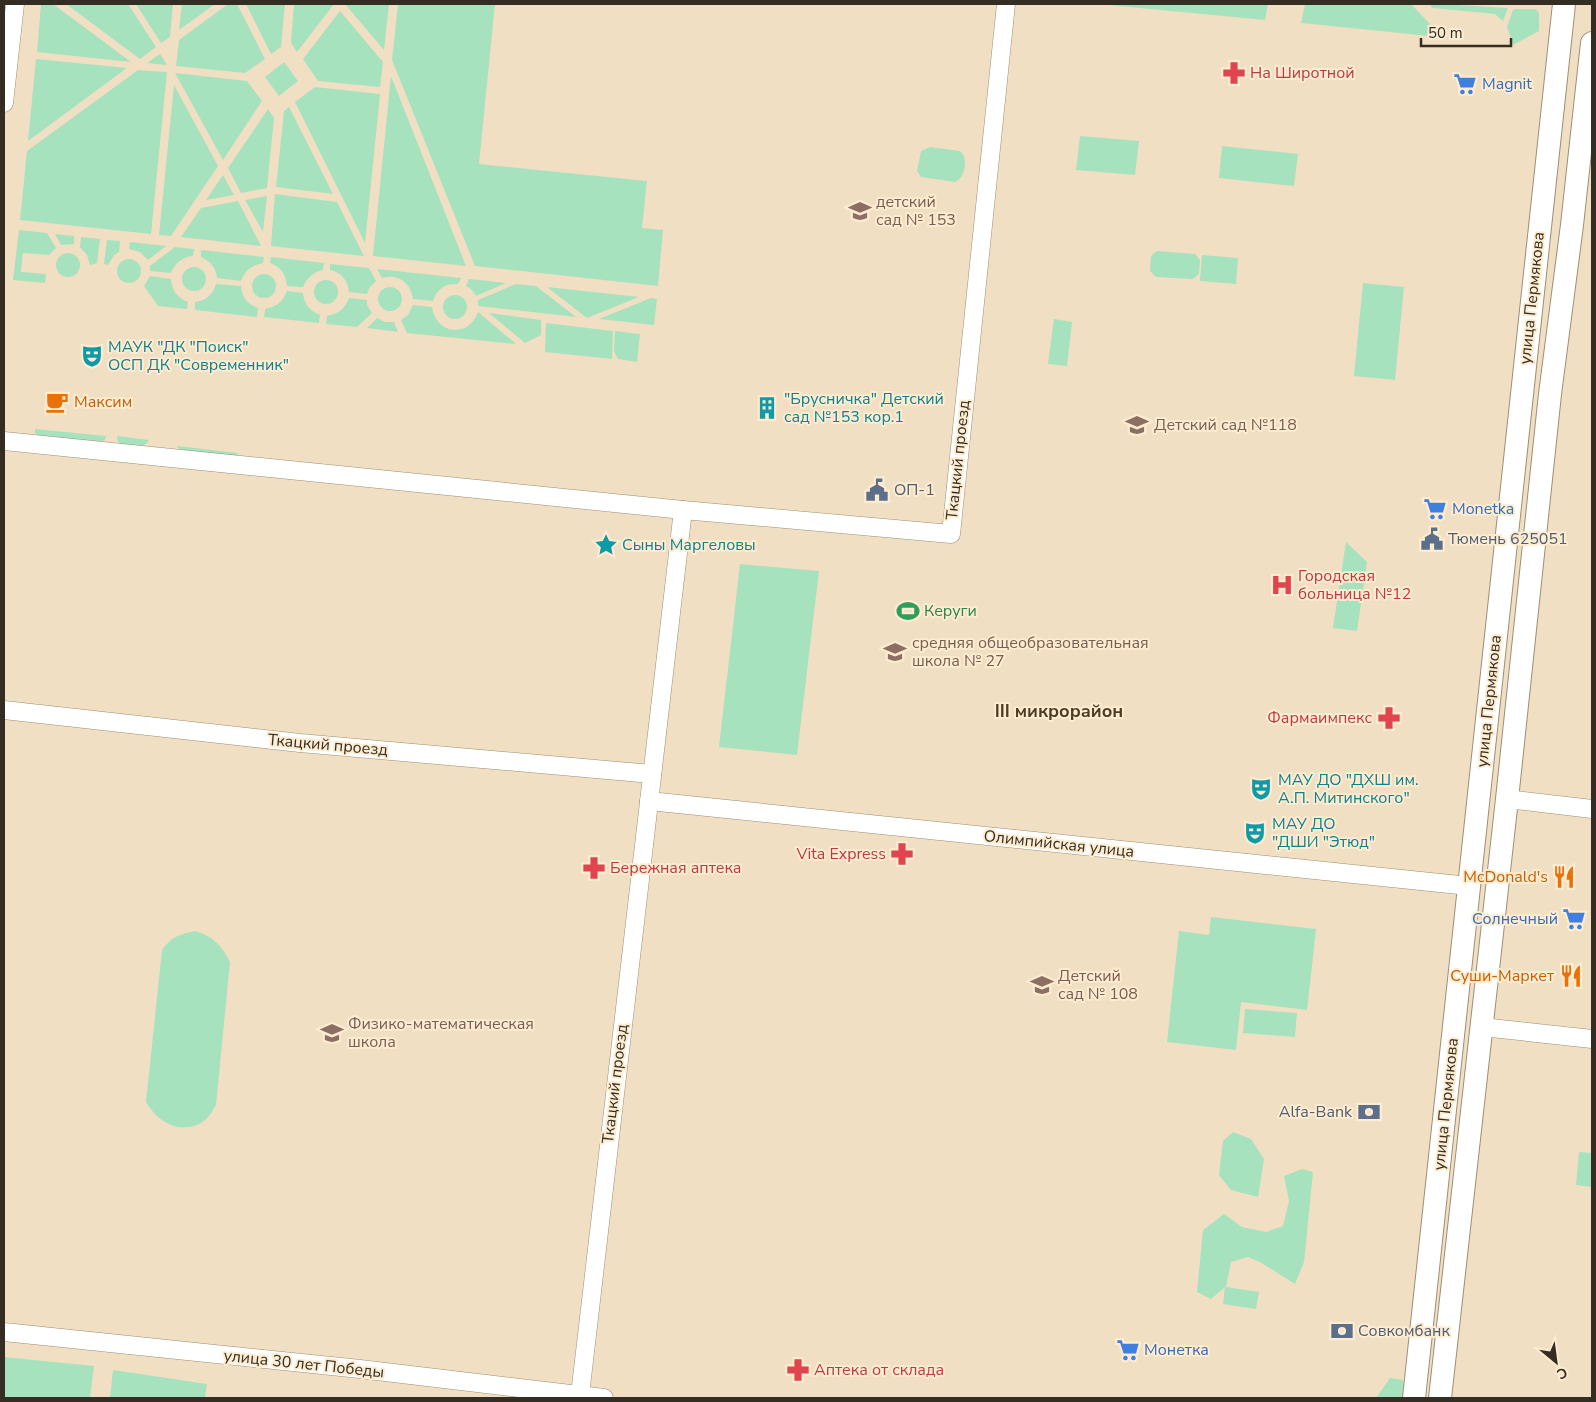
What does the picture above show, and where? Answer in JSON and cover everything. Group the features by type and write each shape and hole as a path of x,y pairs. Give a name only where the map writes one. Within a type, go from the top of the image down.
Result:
{"main road":[{"name":"улица Пермякова","path":"1414,1398 1564,4"},
{"name":"улица Пермякова","path":"1440,1398 1550,394 1572,225 1592,43"}],"street":[{"path":"4,103 15,4"},
{"name":"Ткацкий проезд","path":"580,1396 683,510 951,534 1006,4"},
{"path":"4,442 683,510"},
{"name":"Ткацкий проезд","path":"4,710 300,743 652,774"},
{"path":"1507,799 1592,808"},
{"name":"Олимпийская улица","path":"649,801 1469,886"},
{"path":"1482,1027 1592,1039"},
{"name":"улица 30 лет Победы","path":"4,1332 360,1369 604,1398"}],"green space":[{"path":"41,4 53,4 131,62 37,52"},
{"path":"66,4 128,4 156,47 140,59"},
{"path":"136,4 173,4 170,37 161,43"},
{"path":"182,4 215,4 179,30"},
{"path":"228,4 237,4 265,59 245,73 176,66 179,40"},
{"path":"246,4 285,4 281,47 271,54"},
{"path":"294,4 334,4 297,52 291,43"},
{"path":"345,4 389,4 384,50"},
{"path":"398,4 495,4 479,164 647,181 642,228 663,230 658,286 475,266 392,60"},
{"path":"1098,4 1268,4 1265,20"},
{"path":"1305,4 1411,4 1430,24 1429,36 1301,23"},
{"path":"1434,4 1508,8 1503,21 1495,14 1433,8 1430,6"},
{"path":"1536,9 1539,13 1539,31 1513,45 1507,27 1513,10"},
{"path":"340,11 383,62 380,87 318,81 303,59"},
{"path":"160,54 167,65 147,63"},
{"path":"36,59 127,68 28,141"},
{"path":"284,62 298,81 279,96 265,77"},
{"path":"138,70 167,72 151,234 20,220 27,151"},
{"path":"175,73 247,81 262,101 223,160"},
{"path":"391,76 466,266 373,256"},
{"path":"174,85 218,166 171,236 159,235"},
{"path":"315,87 380,94 365,243 295,102"},
{"path":"289,107 333,194 276,187 284,111"},
{"path":"268,109 274,118 267,188 241,193 228,168"},
{"path":"1080,136 1139,141 1135,175 1076,170"},
{"path":"1222,146 1298,154 1294,186 1219,178"},
{"path":"930,147 960,151 963,154 965,168 958,180 955,182 921,177 917,171 921,151"},
{"path":"223,175 234,195 206,200"},
{"path":"275,194 337,202 364,256 271,246"},
{"path":"267,196 263,232 245,200"},
{"path":"238,201 261,246 181,237 201,208"},
{"path":"19,230 47,233 56,248 49,255 23,253 21,272 46,274 45,283 13,280"},
{"path":"55,234 74,236 74,244 61,245"},
{"path":"81,237 100,239 97,263 90,265 87,255 80,247"},
{"path":"107,240 120,241 119,252 114,255 108,265 104,264"},
{"path":"130,242 166,246 148,260 140,252 129,249"},
{"path":"175,247 194,249 193,256 179,261 171,273 150,271 150,266"},
{"path":"201,250 264,257 263,263 249,269 241,281 217,278 212,265 201,257"},
{"path":"1157,251 1195,254 1200,260 1199,274 1193,279 1156,277 1150,271 1151,256"},
{"path":"63,253 73,253 80,260 80,270 73,277 63,277 56,270 56,260"},
{"path":"1202,255 1238,258 1236,284 1200,281"},
{"path":"271,257 324,263 323,270 311,276 303,287 287,286 282,272 270,263"},
{"path":"124,259 134,259 141,266 141,276 134,283 124,283 117,276 117,266"},
{"path":"330,264 369,268 376,281 369,288 367,294 349,292 346,281 341,275 330,270"},
{"path":"189,267 199,267 206,274 206,284 199,291 189,291 182,284 182,274"},
{"path":"377,269 461,278 458,284 442,288 433,301 413,299 407,284 398,278 382,278"},
{"path":"259,274 269,274 276,281 276,291 269,298 259,298 252,291 252,281"},
{"path":"150,276 171,279 176,293 188,302 187,309 158,306 144,286"},
{"path":"469,279 506,283 476,296 466,286"},
{"path":"321,280 331,280 338,287 338,297 331,304 321,304 314,297 314,287"},
{"path":"1363,283 1404,287 1395,380 1354,376"},
{"path":"216,284 241,286 246,300 258,308 257,317 195,310 195,302 208,296"},
{"path":"516,284 536,286 576,317 478,306 478,300"},
{"path":"385,287 395,287 402,294 402,304 395,311 385,311 378,304 378,294"},
{"path":"547,287 639,297 587,318"},
{"path":"287,291 303,293 308,307 320,315 319,323 264,317 265,309 279,303"},
{"path":"450,295 460,295 467,302 467,312 460,319 450,319 443,312 443,302"},
{"path":"349,298 367,300 367,305 372,313 357,327 326,324 327,316 341,310"},
{"path":"651,298 657,299 654,325 599,319"},
{"path":"413,305 432,307 440,323 446,328 453,330 468,326 478,312 516,344 407,333 401,320 408,315"},
{"path":"489,313 541,320 541,335 525,343"},
{"path":"377,318 385,322 394,322 398,332 367,328"},
{"path":"1054,319 1072,322 1067,366 1048,364"},
{"path":"546,323 613,331 612,359 545,352"},
{"path":"615,331 640,334 637,362 618,359 614,351"},
{"path":"35,429 106,436 105,440 98,442 42,438 35,433"},
{"path":"117,436 149,440 141,447 121,444 118,442"},
{"path":"177,446 238,453 237,456 181,452"},
{"path":"1346,542 1367,562 1357,631 1333,628"},
{"path":"740,564 819,571 797,755 719,747"},
{"path":"1211,917 1316,929 1307,1010 1241,1002 1236,1050 1167,1042 1179,931 1209,935"},
{"path":"195,931 216,942 230,962 216,1105 204,1121 196,1125 179,1127 171,1125 157,1116 146,1102 162,950 176,937"},
{"path":"1245,1009 1297,1013 1295,1037 1243,1033"},
{"path":"1233,1132 1251,1139 1264,1159 1258,1197 1231,1190 1219,1175 1223,1141"},
{"path":"1579,1152 1592,1153 1592,1187 1576,1185"},
{"path":"1302,1169 1313,1172 1304,1262 1295,1284 1260,1262 1248,1257 1231,1262 1226,1287 1259,1292 1256,1309 1223,1304 1225,1287 1211,1299 1197,1292 1203,1230 1224,1214 1242,1227 1266,1232 1283,1226 1289,1201 1284,1176"},
{"path":"4,1357 94,1366 90,1398 4,1398"},
{"path":"113,1370 207,1384 205,1398 110,1398"},
{"path":"1390,1378 1403,1380 1404,1398 1376,1398"}],"place":[{"name":"На Широтной","path":"1234,73"},
{"name":"Magnit","path":"1465,84"},
{"name":"детский сад № 153","path":"860,211"},
{"name":"МАУК \"ДК \"Поиск\" ОСП ДК \"Современник\"","path":"92,356"},
{"name":"Максим","path":"57,402"},
{"name":"\"Брусничка\" Детский сад №153 кор.1","path":"767,408"},
{"name":"Детский сад №118","path":"1137,425"},
{"name":"ОП-1","path":"877,490"},
{"name":"Monetka","path":"1435,509"},
{"name":"Тюмень 625051","path":"1432,539"},
{"name":"Сыны Маргеловы","path":"606,545"},
{"name":"Городская больница №12","path":"1282,585"},
{"name":"Керуги","path":"908,611"},
{"name":"средняя общеобразовательная школа № 27","path":"895,652"},
{"name":"Фармаимпекс","path":"1389,718"},
{"name":"МАУ ДО \"ДХШ им. А.П. Митинского\"","path":"1261,789"},
{"name":"МАУ ДО \"ДШИ \"Этюд\"","path":"1255,833"},
{"name":"Vita Express","path":"902,854"},
{"name":"Бережная аптека","path":"594,868"},
{"name":"McDonald's","path":"1564,877"},
{"name":"Солнечный","path":"1574,919"},
{"name":"Суши-Маркет","path":"1571,976"},
{"name":"Детский сад № 108","path":"1042,985"},
{"name":"Физико-математическая школа","path":"332,1033"},
{"name":"Alfa-Bank","path":"1369,1112"},
{"name":"Совкомбанк","path":"1342,1331"},
{"name":"Монетка","path":"1128,1350"},
{"name":"Аптека от склада","path":"798,1370"}],"district":[{"name":"III микрорайон","path":"1059,711"}]}
